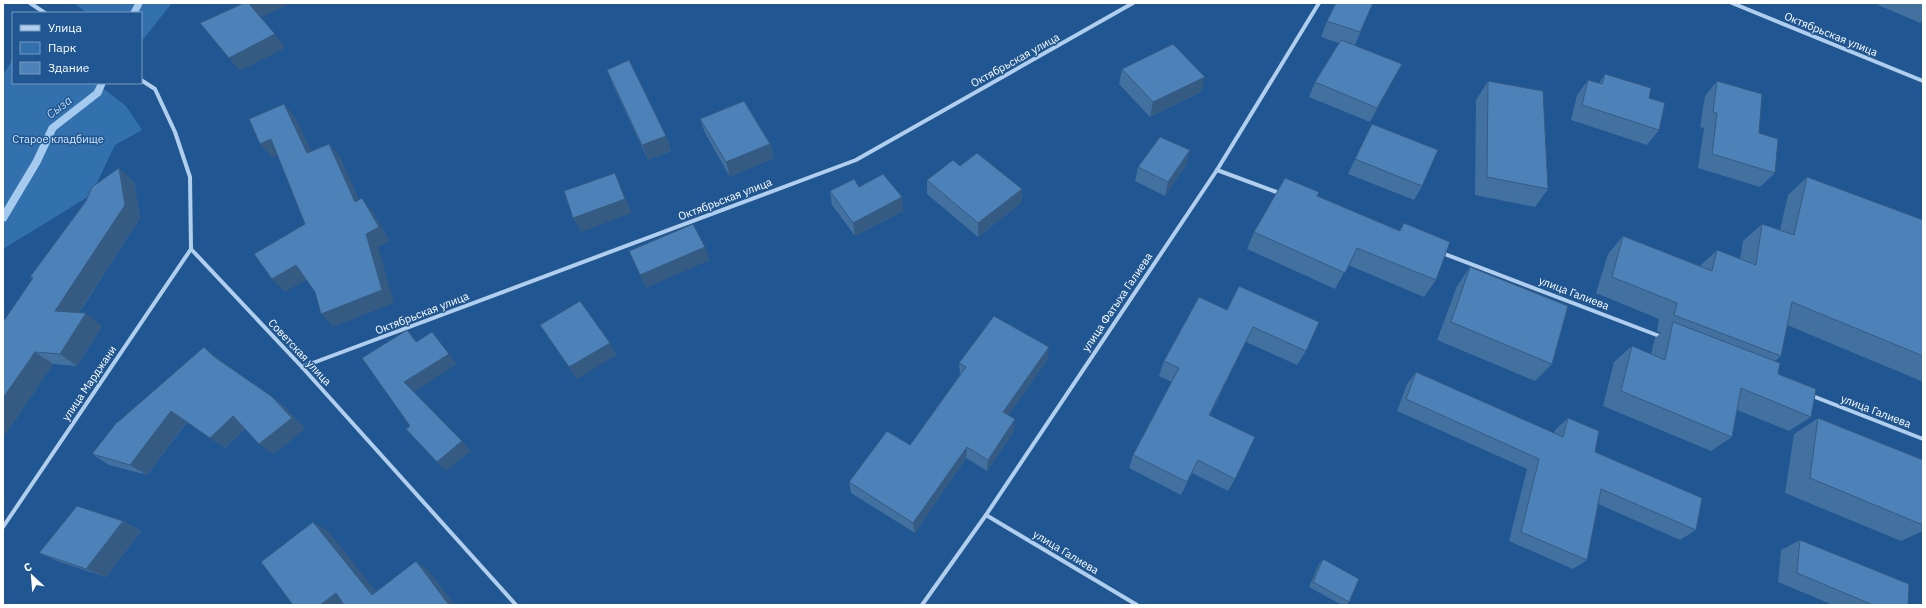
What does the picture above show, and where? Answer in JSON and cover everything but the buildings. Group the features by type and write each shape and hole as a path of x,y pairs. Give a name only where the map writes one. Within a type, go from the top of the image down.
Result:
{"street":[{"path":"30,3 44,12"},
{"name":"Октябрьская улица","path":"302,367 856,160 1133,3"},
{"name":"улица Фатыха Галиева","path":"922,605 986,515 1217,170 1319,3"},
{"name":"Октябрьская улица","path":"1732,3 1923,81"},
{"path":"142,81 155,89 175,132 190,177 191,248"},
{"path":"1217,170 1291,197"},
{"name":"Советская улица","path":"191,248 302,367 516,605"},
{"name":"улица Марджани","path":"3,527 191,248"},
{"name":"улица Галиева","path":"1439,251 1666,339"},
{"name":"улица Галиева","path":"1806,394 1923,439"},
{"name":"улица Галиева","path":"986,515 1137,605"}],"green space":[{"path":"74,3 172,3 142,41 142,12 86,12"},
{"name":"Старое кладбище","path":"12,61 12,84 97,84 126,106 142,130 115,145 91,195 3,249 3,75"}],"waterway":[{"name":"Сыза","path":"134,12 139,3"},
{"name":"Сыза","path":"3,218 37,161 52,128 98,93 102,84"}]}
